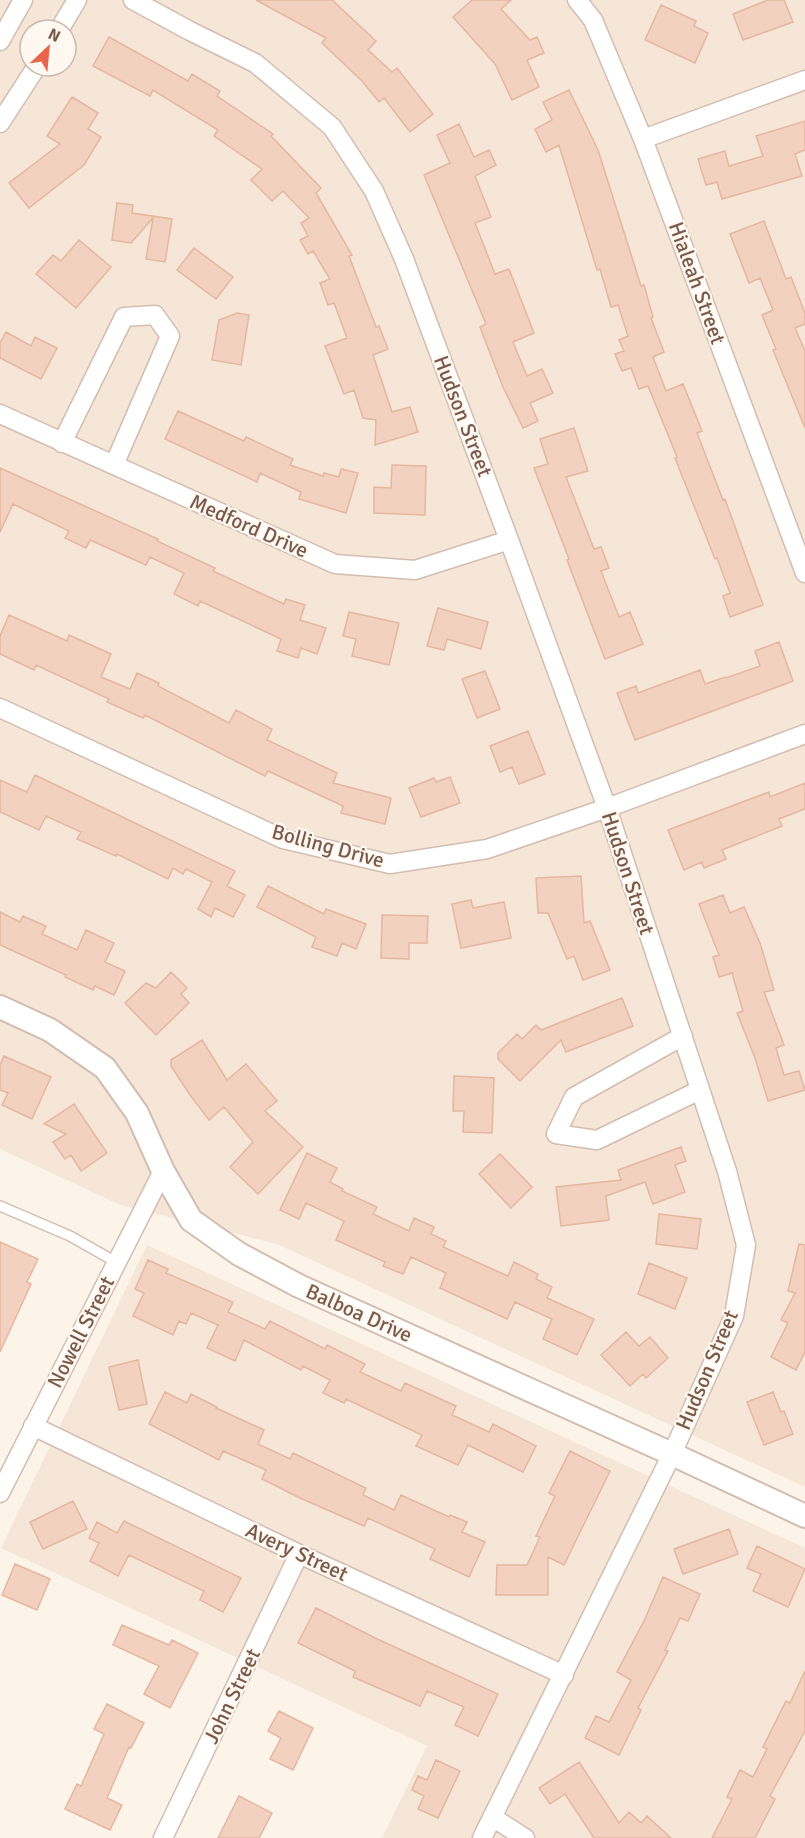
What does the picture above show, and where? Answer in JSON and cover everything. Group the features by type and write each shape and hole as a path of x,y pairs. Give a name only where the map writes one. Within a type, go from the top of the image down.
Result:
{"street":[{"path":"0,41 23,0"},
{"path":"66,18 77,0"},
{"name":"Hudson Street","path":"133,0 255,63 332,128 374,191 404,259 607,808 727,1171 746,1245 734,1316 672,1454 482,1838"},
{"name":"Hialeah Street","path":"576,0 593,20 643,139 805,573"},
{"path":"0,123 29,78"},
{"path":"643,139 805,80"},
{"path":"62,443 124,317 154,315 170,336 114,465"},
{"name":"Medford Drive","path":"0,414 335,564 415,570 509,540"},
{"name":"Bolling Drive","path":"0,708 283,839 390,864 487,849 607,808 805,734"},
{"name":"Balboa Drive","path":"0,1006 50,1030 105,1068 137,1113 163,1171 191,1220 239,1254 299,1286 805,1516"},
{"path":"682,1036 574,1097 556,1134 597,1140 700,1090"},
{"name":"Nowell Street","path":"0,1492 163,1171"},
{"name":"Avery Street","path":"33,1426 299,1554 564,1675"},
{"name":"John Street","path":"163,1838 299,1554"},
{"path":"492,1817 525,1838"}],"lane":[{"path":"0,1206 70,1236 116,1262"}],"shaded area":[{"path":"0,0 805,0 805,1487 277,1244 120,1205 0,1149"},
{"path":"147,1245 805,1548 805,1838 382,1838 427,1746 1,1548"}],"building":[{"path":"256,0 332,0 376,41 368,50 392,72 397,68 433,114 410,132 384,98 379,102 362,81 322,43 326,38"},
{"path":"472,0 511,0 501,9 530,40 537,37 544,53 527,60 539,87 512,100 495,64 453,17"},
{"path":"768,0 784,0 793,22 743,40 733,14"},
{"path":"661,5 696,21 694,26 708,33 695,63 645,40"},
{"path":"109,37 188,81 192,74 220,91 217,96 273,134 271,136 321,188 316,193 352,255 349,256 376,327 379,326 388,349 373,355 392,412 410,407 418,432 375,445 376,420 363,418 354,390 344,394 325,346 347,338 334,303 328,305 320,283 330,279 313,251 308,254 300,240 308,236 301,223 309,218 283,191 272,201 251,180 262,169 214,136 218,130 153,90 150,96 93,66"},
{"path":"569,90 598,150 641,286 644,285 653,317 651,318 664,352 653,357 666,391 683,384 702,431 697,433 723,500 725,499 763,605 730,617 723,596 730,593 648,386 639,389 631,368 622,371 615,354 624,351 619,340 628,336 618,305 611,307 600,269 597,270 559,145 546,152 535,129 552,120 543,102"},
{"path":"72,97 98,113 88,129 101,137 84,165 29,208 9,183 60,144 47,136"},
{"path":"805,121 805,150 795,154 802,176 722,199 717,182 706,185 698,159 725,151 729,166 763,156 756,136"},
{"path":"459,124 474,157 489,150 496,165 475,176 491,217 475,223 495,274 509,269 534,333 513,342 527,376 542,369 553,393 530,403 538,421 523,428 503,387 480,327 486,324 424,175 450,163 437,135"},
{"path":"117,203 133,205 132,213 172,219 165,262 146,259 153,218 131,243 112,240"},
{"path":"764,221 786,279 791,277 805,313 805,324 795,328 805,351 805,428 773,350 776,349 762,315 773,310 760,278 749,283 730,234"},
{"path":"79,240 111,267 76,308 36,274 53,255 61,261"},
{"path":"194,248 233,277 216,299 177,270"},
{"path":"237,313 249,315 241,365 212,360 219,320"},
{"path":"6,332 31,346 35,337 57,348 41,379 0,358 0,343"},
{"path":"178,411 244,441 246,437 293,459 290,465 323,476 324,473 339,477 341,469 358,473 346,513 299,499 301,492 260,473 257,482 165,439"},
{"path":"574,428 588,471 566,477 594,549 601,547 609,568 601,571 619,617 630,612 643,644 605,659 534,468 548,464 540,439"},
{"path":"392,465 426,466 425,515 374,513 374,487 391,488"},
{"path":"0,468 158,539 157,541 215,568 213,571 284,604 286,599 305,605 300,620 326,628 317,654 301,648 298,658 277,651 281,639 200,601 198,606 174,594 184,573 150,557 146,565 90,540 86,548 65,538 69,531 13,504 0,532"},
{"path":"438,608 488,622 481,649 447,639 444,650 427,646"},
{"path":"349,612 399,623 389,665 352,656 356,639 343,636"},
{"path":"9,615 67,641 69,635 111,654 101,677 130,689 137,673 229,723 236,710 272,729 267,740 337,773 333,783 391,798 385,824 341,813 343,806 268,771 265,776 145,715 143,718 107,702 109,699 36,665 34,670 0,654 0,636"},
{"path":"779,642 793,681 635,740 617,693 636,686 638,693 700,670 705,684 726,678 760,666 755,651"},
{"path":"485,671 500,709 477,718 462,679"},
{"path":"528,731 545,774 519,784 512,767 500,772 490,746"},
{"path":"35,775 235,871 227,886 245,895 233,917 215,908 211,917 198,909 212,882 186,869 183,874 173,868 168,879 117,854 116,856 77,839 81,832 46,816 39,830 0,812 0,780 27,792"},
{"path":"450,777 460,803 421,817 409,788 434,778 436,782"},
{"path":"805,783 805,809 779,819 782,826 722,850 726,859 704,868 702,862 684,870 668,830 769,792 770,797"},
{"path":"581,876 584,923 590,921 610,970 583,980 574,956 567,959 548,913 538,913 536,878"},
{"path":"268,886 324,914 326,909 366,924 356,949 342,943 337,956 312,947 316,937 257,907"},
{"path":"723,895 730,913 744,907 760,943 774,990 764,992 784,1045 776,1048 784,1075 799,1071 805,1090 768,1101 755,1058 737,1013 743,1011 732,973 719,977 713,957 719,955 699,904"},
{"path":"471,900 473,908 504,902 511,938 461,948 452,904"},
{"path":"0,912 20,922 23,916 46,926 42,934 77,950 86,930 114,943 105,962 125,971 114,995 95,986 93,990 0,945"},
{"path":"382,915 428,916 427,943 409,943 409,959 381,958"},
{"path":"171,972 187,988 181,994 189,1003 156,1035 125,1003 146,983 156,988"},
{"path":"622,998 633,1026 566,1052 561,1040 520,1081 498,1059 498,1053 517,1034 522,1039 536,1025 541,1030"},
{"path":"202,1040 227,1080 246,1064 277,1101 265,1111 303,1147 258,1194 230,1167 253,1142 224,1107 209,1120 171,1066 171,1060"},
{"path":"4,1056 51,1077 32,1119 2,1105 8,1093 0,1090 0,1065"},
{"path":"454,1076 494,1078 492,1133 463,1132 464,1111 453,1111"},
{"path":"74,1104 107,1153 81,1171 71,1155 65,1159 53,1142 66,1134 44,1124"},
{"path":"681,1147 686,1161 675,1165 685,1192 653,1204 645,1182 606,1196 609,1220 561,1226 556,1187 621,1180 618,1170"},
{"path":"307,1153 337,1168 330,1182 343,1189 342,1191 377,1207 373,1214 409,1231 414,1218 434,1227 431,1234 446,1241 443,1247 508,1276 514,1262 538,1274 536,1279 552,1287 547,1298 594,1319 577,1355 543,1339 552,1319 515,1302 507,1319 440,1288 446,1273 411,1257 403,1274 383,1266 385,1262 336,1240 344,1221 306,1203 299,1219 280,1210"},
{"path":"500,1154 532,1187 511,1208 479,1174"},
{"path":"659,1214 701,1219 697,1249 656,1244"},
{"path":"0,1242 38,1259 27,1282 31,1284 0,1352"},
{"path":"799,1244 805,1245 805,1352 796,1370 771,1357 788,1323 781,1320 795,1293 788,1291"},
{"path":"148,1260 168,1269 166,1273 233,1302 228,1312 265,1329 270,1321 325,1349 327,1345 365,1364 360,1372 401,1391 405,1383 456,1406 452,1415 489,1432 493,1424 536,1446 523,1472 468,1445 458,1465 416,1446 422,1435 346,1399 344,1403 323,1393 330,1380 303,1366 301,1370 244,1340 235,1361 207,1348 218,1325 191,1313 186,1324 179,1321 173,1335 133,1316 144,1293 135,1289"},
{"path":"649,1263 687,1278 675,1309 638,1294"},
{"path":"626,1332 639,1346 650,1337 668,1358 646,1378 643,1374 630,1386 601,1355"},
{"path":"138,1360 147,1404 119,1410 109,1367"},
{"path":"165,1392 187,1403 191,1394 264,1430 258,1444 290,1459 293,1453 366,1488 363,1495 394,1510 401,1495 449,1517 450,1515 467,1522 462,1532 485,1542 469,1577 430,1559 435,1549 368,1518 364,1526 262,1479 266,1470 223,1451 219,1460 149,1424"},
{"path":"773,1392 793,1434 764,1445 747,1402"},
{"path":"570,1451 610,1471 564,1565 548,1557 548,1595 496,1595 497,1565 527,1565 540,1537 536,1536 555,1496 549,1493"},
{"path":"73,1501 87,1529 43,1549 30,1522"},
{"path":"124,1521 241,1578 223,1612 200,1600 204,1591 129,1555 118,1576 90,1561 99,1543 89,1538 97,1522 117,1533"},
{"path":"729,1529 738,1554 683,1574 674,1549"},
{"path":"757,1546 805,1569 788,1607 753,1591 761,1574 747,1568"},
{"path":"15,1564 50,1579 37,1610 2,1595"},
{"path":"663,1577 700,1594 688,1621 680,1618 665,1650 668,1651 638,1708 641,1710 619,1755 585,1738 596,1716 609,1722 631,1680 617,1672 645,1619"},
{"path":"316,1608 375,1638 498,1694 478,1736 455,1725 464,1707 427,1691 420,1706 353,1677 355,1671 298,1643"},
{"path":"122,1625 169,1645 172,1640 198,1653 170,1708 144,1694 159,1666 113,1645"},
{"path":"805,1671 805,1731 770,1796 775,1799 755,1838 712,1838 732,1799 727,1797 740,1770 753,1777 767,1749 763,1747 786,1701 790,1703"},
{"path":"107,1704 144,1723 131,1748 129,1747 107,1798 122,1805 110,1830 65,1809 77,1784 81,1786 104,1734 94,1729"},
{"path":"279,1711 313,1728 293,1770 270,1759 281,1738 268,1731"},
{"path":"436,1760 460,1771 438,1818 418,1809 424,1796 412,1790 418,1776 427,1780"},
{"path":"579,1762 619,1823 629,1812 641,1823 647,1816 671,1838 594,1838 565,1794 550,1804 539,1788"},
{"path":"239,1796 272,1813 259,1838 218,1838"}]}
